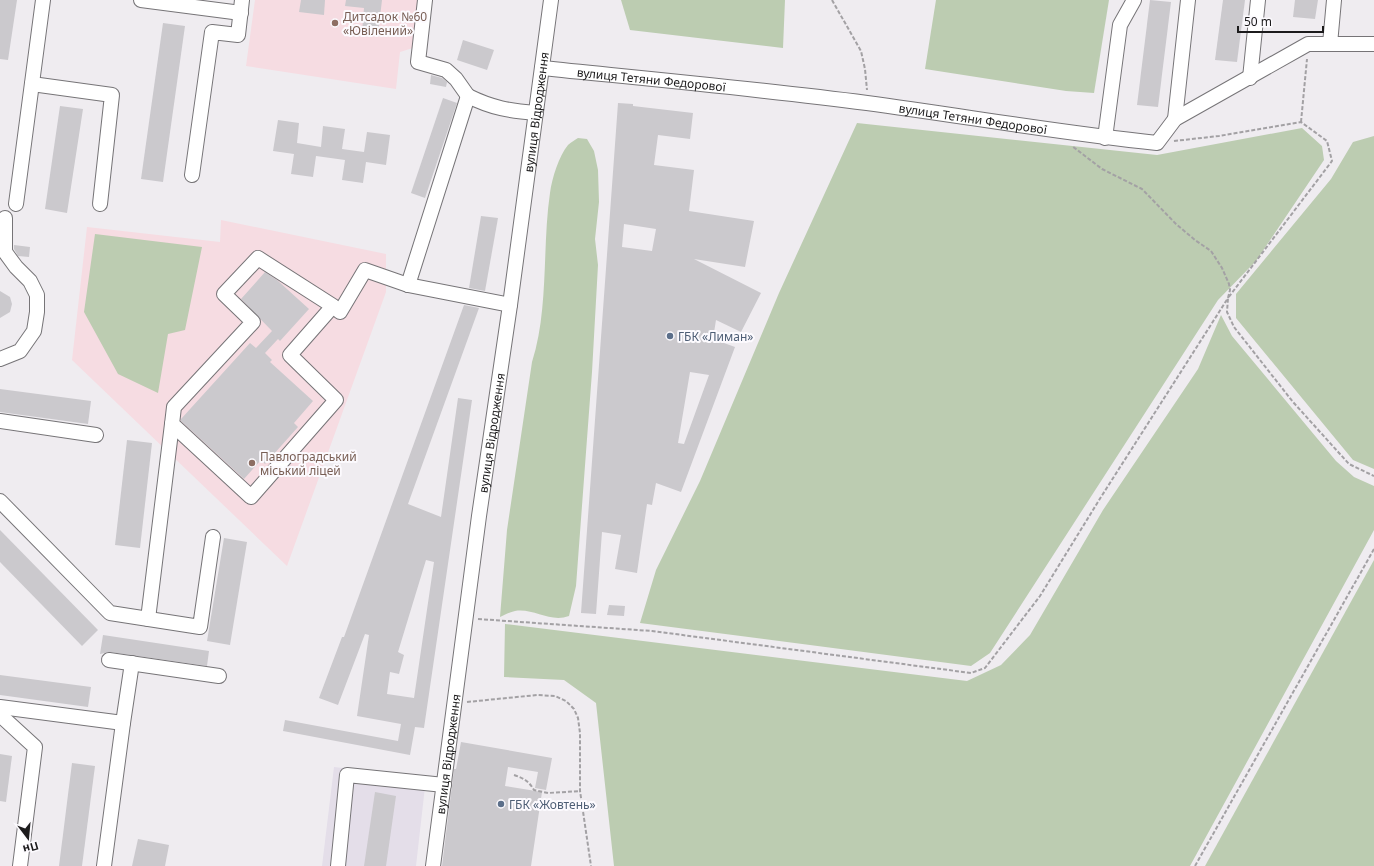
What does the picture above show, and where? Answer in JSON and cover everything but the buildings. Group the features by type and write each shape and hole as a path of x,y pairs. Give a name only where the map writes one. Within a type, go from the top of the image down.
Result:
{"street":[{"path":"16,204 44,0"},
{"path":"140,0 242,6 238,35 212,32 192,174"},
{"path":"425,0 418,62 446,70 456,79 468,96 482,103 506,110 536,113"},
{"name":"вулиця Відродження","path":"432,866 551,0"},
{"path":"1105,138 1120,25 1134,0"},
{"path":"1175,119 1188,0"},
{"path":"1250,78 1258,0"},
{"path":"1330,44 1334,0"},
{"path":"1157,143 1175,119 1308,44 1374,44"},
{"name":"вулиця Тетяни Федорової","path":"542,68 866,103 1105,138 1157,143"},
{"path":"32,84 112,95 100,204"},
{"path":"408,285 468,96"},
{"path":"0,359 20,351 34,331 37,312 37,295 30,281 16,267 5,252 5,218"},
{"path":"148,619 174,407 254,322 224,294 258,258 340,312 365,270 408,285 510,305"},
{"path":"172,424 251,497 336,400 290,355 333,306"},
{"path":"0,421 96,435"},
{"path":"0,501 110,613 200,627 213,537"},
{"path":"109,660 219,676"},
{"path":"104,866 132,664"},
{"path":"0,707 123,723"},
{"path":"0,715 35,747 20,866"},
{"path":"338,866 347,775 444,785"}],"path":[{"path":"832,0 862,51 867,87 866,103"},
{"path":"1301,122 1308,44"},
{"path":"465,618 652,631 971,674 985,668 1040,596 1101,497 1228,298 1332,161 1327,141 1301,122 1219,136 1157,143"},
{"path":"1066,132 1069,144 1102,169 1142,189 1176,224 1195,240 1212,251 1229,284 1230,290 1227,312 1234,327 1293,402 1349,464 1374,476"},
{"path":"1195,866 1374,549"},
{"path":"454,703 537,695 555,696 566,701 574,709 578,718 580,733 580,791 591,866"},
{"path":"514,775 524,778 534,790 548,793 580,791"}],"shaded area":[{"name":"Дитсадок №60 «Ювілений»","path":"255,0 421,0 416,47 400,52 396,89 246,66"},
{"name":"Павлоградський міський ліцей","path":"221,220 386,254 386,292 287,566 72,360 87,227 220,242"},
{"path":"334,767 426,778 416,866 322,866"}],"green space":[{"path":"621,0 785,0 783,48 630,30"},
{"path":"936,0 1109,0 1094,93 1066,91 925,69"},
{"path":"857,123 1157,155 1302,128 1322,146 1324,160 1256,261 1218,300 990,653 971,666 640,623 656,570 700,481 779,293"},
{"path":"1374,136 1374,469 1353,460 1236,318 1236,294 1331,179 1353,142"},
{"path":"578,138 587,139 594,151 598,170 599,202 595,239 598,265 592,372 576,586 569,616 555,618 529,612 513,611 500,617 507,530 532,362 541,321 550,193 554,174 562,155 568,145"},
{"path":"95,234 202,247 185,330 168,334 158,393 118,374 84,312"},
{"path":"1221,315 1232,336 1336,461 1354,477 1374,486 1374,530 1190,866 614,866 596,703 564,680 504,677 505,624 967,681 1001,665 1030,635 1103,510 1198,369"},
{"path":"1374,560 1374,866 1205,866"}],"place":[{"name":"Дитсадок №60 «Ювілений»","path":"335,23"},
{"name":"ГБК «Лиман»","path":"670,336"},
{"name":"Павлоградський міський ліцей","path":"252,463"},
{"name":"ГБК «Жовтень»","path":"501,804"}]}
